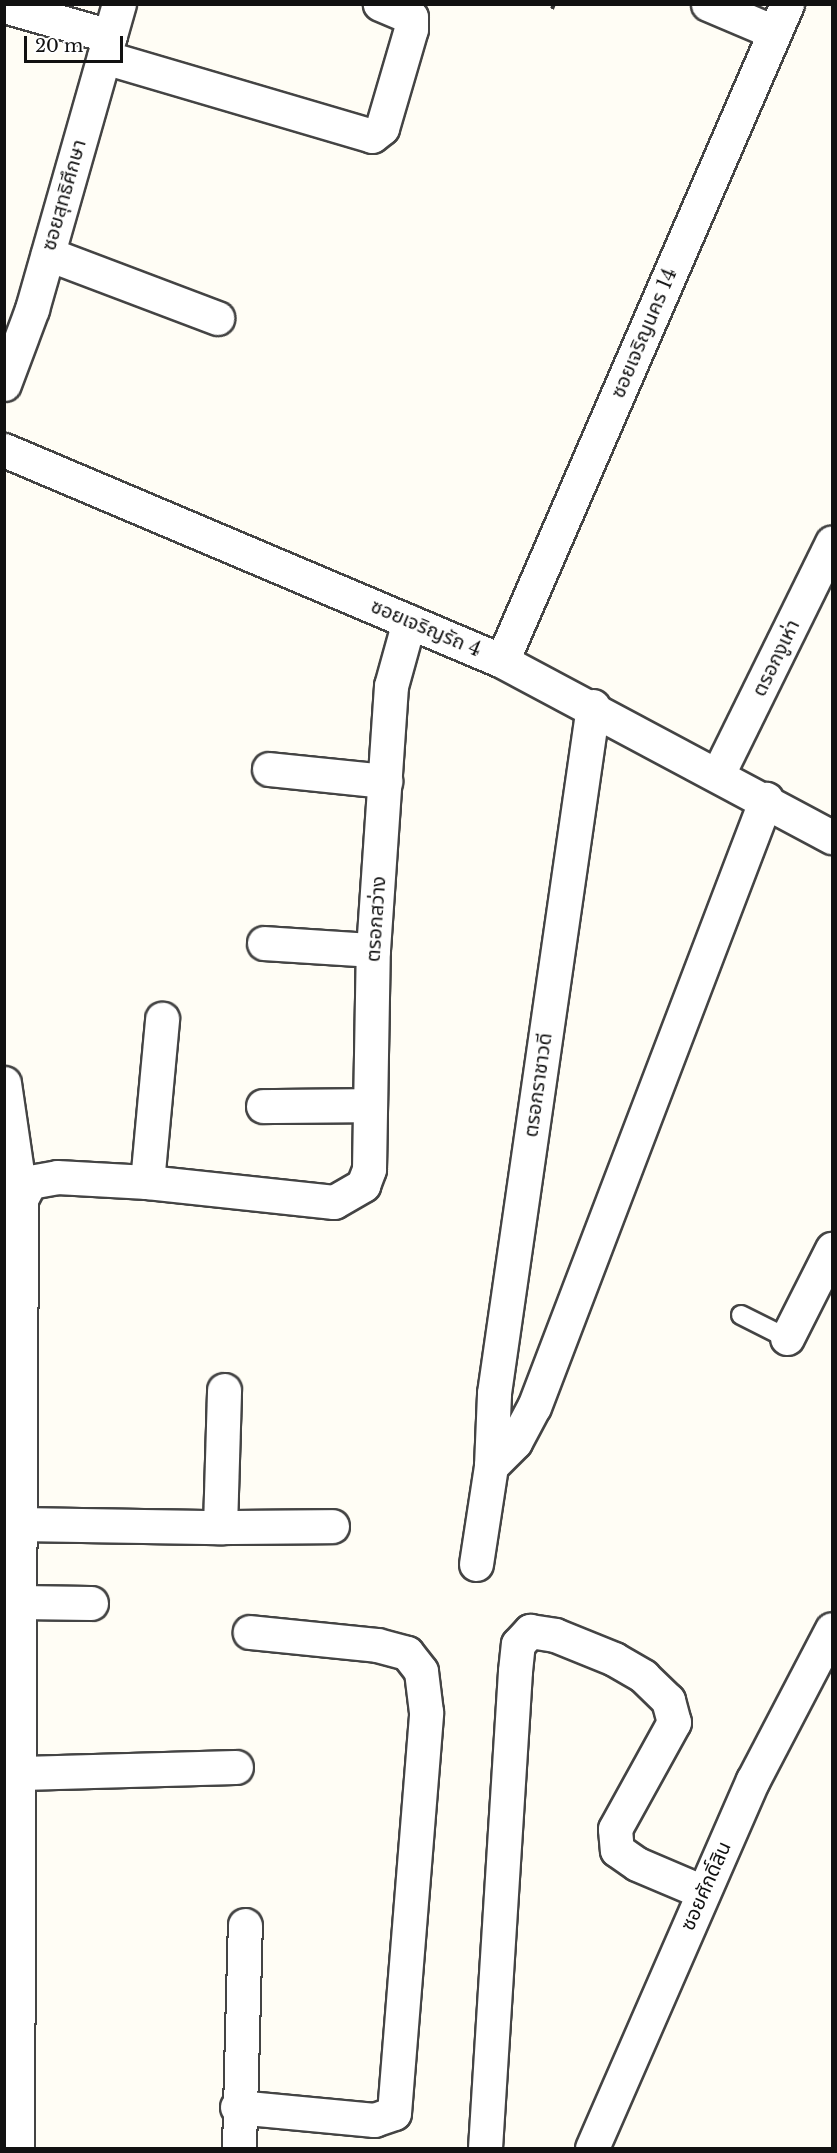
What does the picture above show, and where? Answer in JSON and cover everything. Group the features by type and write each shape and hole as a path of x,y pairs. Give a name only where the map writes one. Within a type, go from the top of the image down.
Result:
{"street":[{"name":"ซอยสุทธิศึกษา","path":"4,384 48,254 119,4"},
{"path":"4,6 107,46 372,136 382,128 411,29 411,17 380,4"},
{"path":"708,4 781,18"},
{"name":"ซอยเจริญนคร 14","path":"502,661 781,18"},
{"path":"48,254 217,318"},
{"name":"ซอยเจริญรัถ 4","path":"4,450 502,661 593,706 832,837"},
{"name":"ตรอกงูเห่า","path":"718,774 832,542"},
{"name":"ตรอกสว่าง","path":"147,1182 334,1202 363,1185 369,1169 373,950 391,686 410,621"},
{"name":"ตรอกราชาวดี","path":"476,1564 491,1466 494,1393 593,706"},
{"path":"269,769 385,781"},
{"path":"491,1466 514,1442 534,1407 766,800"},
{"path":"264,943 373,950"},
{"path":"21,1199 30,1182 57,1177 147,1182 162,1019"},
{"path":"4,1083 21,1199 13,1261 15,1510 19,1602 12,1678 21,1773 12,1851 17,2148"},
{"path":"263,1106 369,1105"},
{"path":"787,1338 832,1249"},
{"path":"220,1527 224,1390"},
{"path":"15,1510 220,1527 332,1526"},
{"path":"19,1602 91,1603"},
{"name":"ซอยศักดิ์สิน","path":"592,2148 753,1780 832,1629"},
{"path":"485,2148 515,1671 518,1644 530,1631 555,1635 614,1659 643,1676 668,1700 674,1722 618,1821 615,1829 617,1850 637,1864 703,1892"},
{"path":"237,2107 374,2120 394,2113 426,1712 421,1671 407,1653 377,1645 250,1632"},
{"path":"21,1773 237,1767"},
{"path":"239,2148 237,2107 245,1925"}],"lane":[{"path":"741,1315 787,1338"}]}
